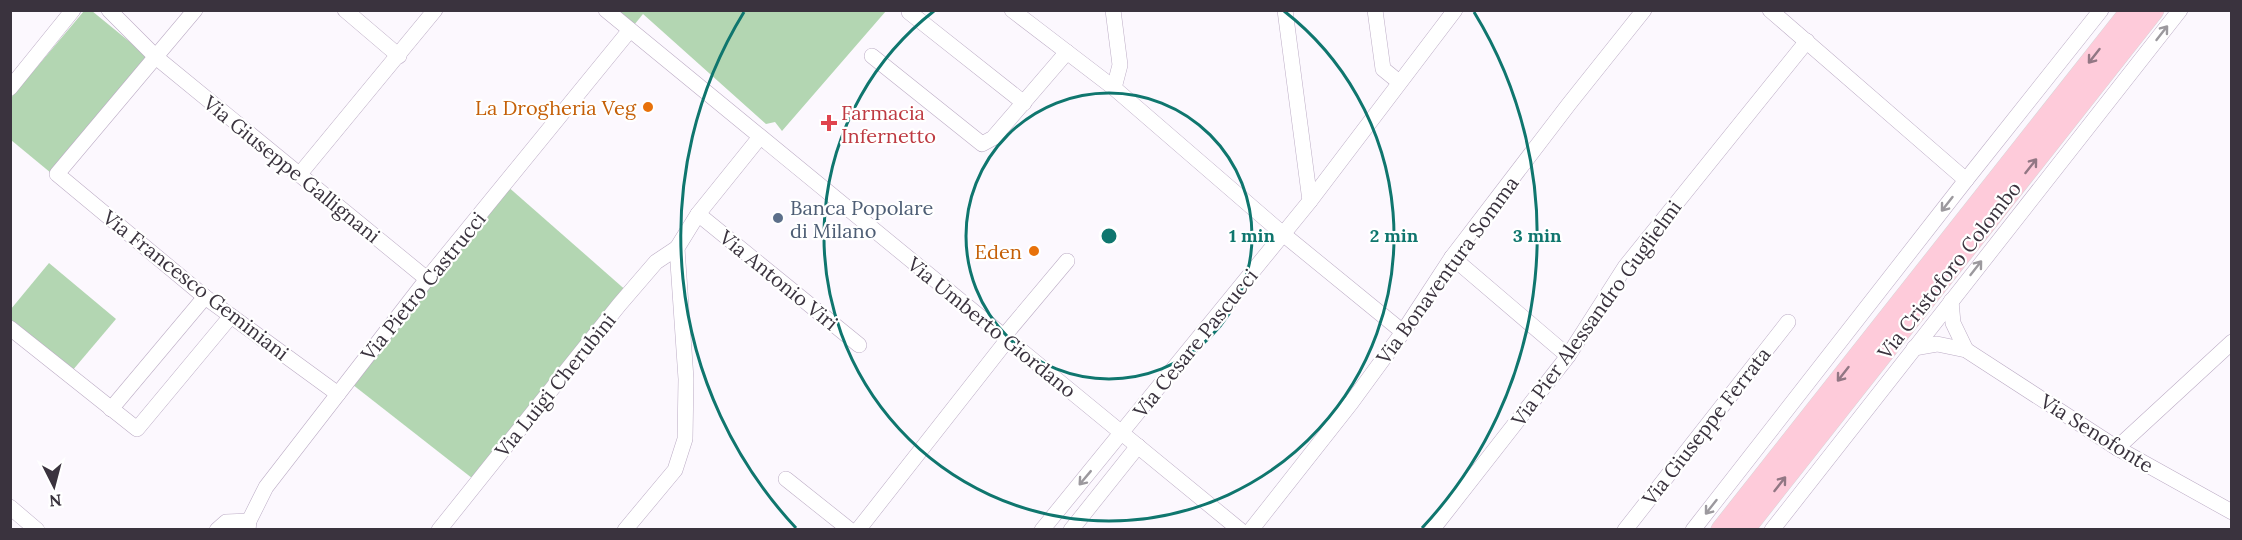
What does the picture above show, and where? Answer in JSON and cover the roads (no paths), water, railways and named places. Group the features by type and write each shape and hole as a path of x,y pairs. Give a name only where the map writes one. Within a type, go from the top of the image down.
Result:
{"main road":[{"name":"Via Cristoforo Colombo","path":"1721,530 2131,10"},
{"name":"Via Cristoforo Colombo","path":"1744,530 2154,10"}],"street":[{"path":"10,88 73,10"},
{"name":"Via Giuseppe Gallignani","path":"109,10 157,58 427,279"},
{"path":"157,58 195,10"},
{"path":"345,10 399,56"},
{"path":"299,175 435,10"},
{"name":"Via Umberto Giordano","path":"606,10 1240,530"},
{"path":"1012,10 1114,88 1283,234 1403,332"},
{"path":"1113,10 1120,65 1114,88"},
{"path":"1285,10 1310,201"},
{"path":"1375,10 1383,69 1399,82"},
{"name":"Via Cesare Pascucci","path":"1042,530 1310,201 1455,10"},
{"name":"Via Bonaventura Somma","path":"1251,530 1351,403 1403,332 1452,257 1644,10"},
{"path":"1770,10 1966,180"},
{"path":"1693,530 2101,10"},
{"name":"Via Cristoforo Colombo","path":"1772,530 2180,10"},
{"path":"909,12 1024,103"},
{"name":"Via Pietro Castrucci","path":"216,530 226,522 249,525 266,487 427,279 630,30"},
{"name":"Via Pier Alessandro Guglielmi","path":"1432,530 1568,356 1625,267 1807,41"},
{"path":"873,56 982,144 993,138 1067,52"},
{"name":"Via Francesco Geminiani","path":"157,58 57,174 205,297 338,394"},
{"path":"625,530 675,470 685,439 686,379 677,248 698,214 760,137"},
{"name":"Via Antonio Viri","path":"698,214 859,345"},
{"name":"Via Luigi Cherubini","path":"439,530 619,305 656,262 677,248"},
{"path":"1452,257 1568,356"},
{"path":"858,530 1066,261"},
{"path":"111,409 205,297"},
{"path":"1951,301 1953,323 1966,350"},
{"path":"10,328 137,429 231,316"},
{"name":"Via Giuseppe Ferrata","path":"1625,530 1788,322"},
{"path":"2117,448 2232,342"},
{"path":"1914,348 1937,344 1966,350"},
{"name":"Via Senofonte","path":"1966,350 2117,448 2232,512"},
{"name":"Via Cesare Pascucci","path":"1071,530 1138,446"},
{"path":"786,479 850,530"},
{"path":"10,507 37,530"}],"place":[{"name":"La Drogheria Veg","path":"648,107"},
{"name":"Farmacia Infernetto","path":"829,123"},
{"name":"Banca Popolare di Milano","path":"778,218"},
{"name":"Eden","path":"1034,251"}]}
